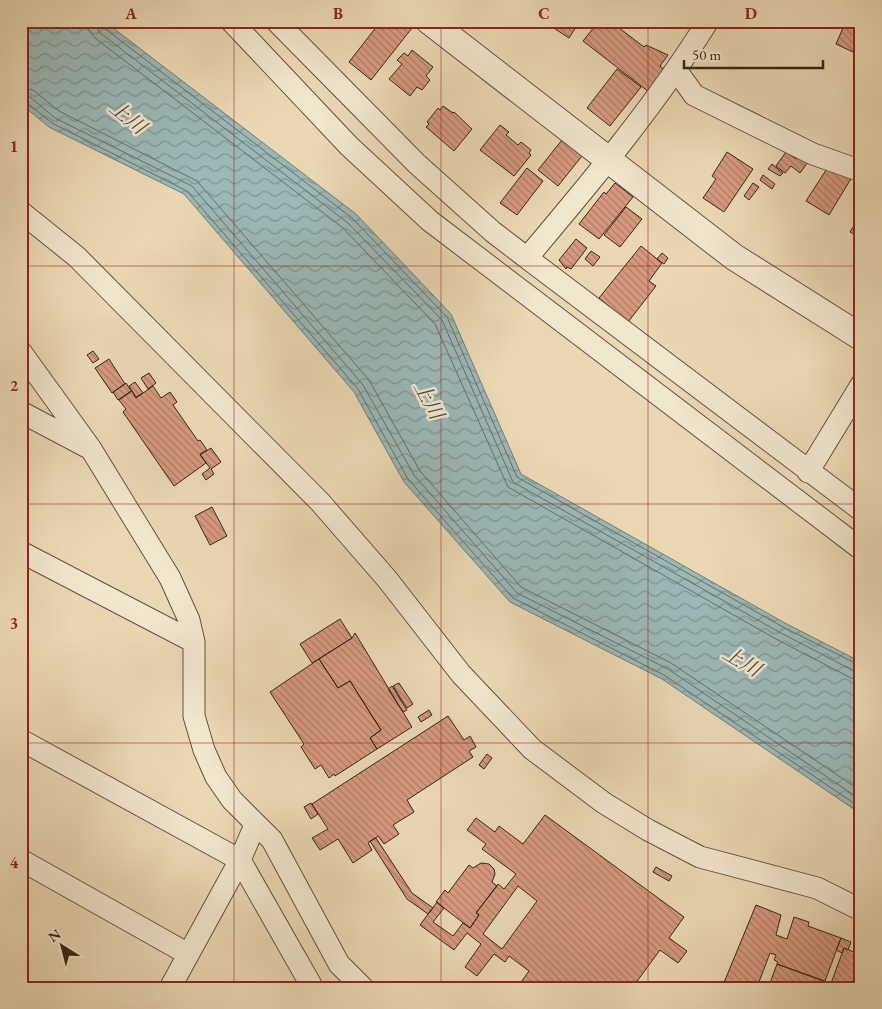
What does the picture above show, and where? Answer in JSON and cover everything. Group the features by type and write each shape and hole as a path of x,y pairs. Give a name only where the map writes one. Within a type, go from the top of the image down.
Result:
{"street":[{"path":"231,21 349,146 430,221 861,549"},
{"path":"276,21 417,164 493,232 808,472 861,510"},
{"path":"429,21 734,257 861,337"},
{"path":"527,258 608,161 677,71 708,21"},
{"path":"677,71 694,95 813,154 861,171"},
{"path":"21,212 77,257 320,502 388,579 461,674 532,749 604,803 700,857 817,888 861,910"},
{"path":"21,352 90,449 170,578 189,620 194,642 194,716 204,750 216,777 232,800 272,840 339,964 363,988"},
{"path":"808,472 861,385"},
{"path":"21,412 90,449"},
{"path":"21,552 194,642"},
{"path":"21,740 240,860 311,985 309,988"},
{"path":"170,988 240,860 255,825"},
{"path":"21,860 188,954"}],"water":[{"name":"上川","path":"21,21 104,21 356,214 451,314 521,474 785,623 861,662 861,814 662,679 510,602 404,482 354,392 184,194 49,127 21,104"}],"building":[{"path":"381,21 403,21 412,28 371,80 349,62"},
{"path":"543,21 580,21 569,38"},
{"path":"599,21 607,21 613,26 614,24 644,47 646,45 668,55 660,66 666,71 649,92 583,41"},
{"path":"846,21 861,21 861,44 857,42 853,52 836,44"},
{"path":"412,50 433,67 426,76 430,80 422,90 417,87 410,96 389,79 402,64 397,60 404,53 408,56"},
{"path":"617,69 641,87 610,126 587,108"},
{"path":"443,106 454,112 472,129 454,151 426,127 429,124 427,122 438,108 440,110"},
{"path":"500,125 509,132 506,135 518,145 521,142 531,150 529,153 531,155 514,176 480,150"},
{"path":"562,140 582,156 558,186 538,170"},
{"path":"727,152 753,169 724,212 703,198 716,179 712,176"},
{"path":"786,152 796,159 799,155 808,162 800,173 791,166 785,173 776,166"},
{"path":"772,164 783,173 780,176 768,169"},
{"path":"830,164 852,177 829,215 806,201"},
{"path":"527,168 543,181 517,215 500,203"},
{"path":"763,175 775,184 772,189 760,180"},
{"path":"615,183 633,197 599,239 579,224 604,192 606,194"},
{"path":"753,183 759,187 749,200 744,196"},
{"path":"626,207 642,219 620,247 604,235"},
{"path":"861,214 861,238 850,232"},
{"path":"576,239 587,248 571,269 567,267 566,269 559,260"},
{"path":"641,246 662,263 649,281 656,286 628,322 599,298"},
{"path":"591,251 600,257 593,266 585,259"},
{"path":"662,253 668,258 664,264 657,259"},
{"path":"93,351 99,359 93,363 87,355"},
{"path":"109,359 125,384 112,393 95,368"},
{"path":"149,373 156,383 148,389 141,378"},
{"path":"135,382 143,393 136,397 129,386"},
{"path":"126,383 131,391 118,400 113,392"},
{"path":"153,386 161,398 170,392 177,402 173,405 198,441 200,440 207,450 200,454 206,463 174,486 123,412 126,409 119,400 132,391 136,398"},
{"path":"211,448 221,462 211,469 214,474 206,480 202,474 210,468 200,455"},
{"path":"212,507 227,536 210,545 195,516"},
{"path":"340,619 352,638 312,663 300,644"},
{"path":"355,633 412,727 377,749 370,738 381,730 350,681 338,688 319,659 352,638"},
{"path":"319,659 338,688 350,681 381,730 370,738 377,749 329,778 321,765 315,769 301,747 304,744 270,692"},
{"path":"399,683 413,704 407,708 393,686"},
{"path":"392,686 407,710 403,712 388,689"},
{"path":"429,710 432,715 421,722 418,717"},
{"path":"448,716 464,740 470,736 476,747 469,751 473,757 407,800 414,812 393,825 399,834 384,844 378,836 368,843 372,850 353,863 338,839 320,850 312,838 328,829 312,804"},
{"path":"487,754 492,758 484,769 479,765"},
{"path":"311,803 318,814 311,819 304,807"},
{"path":"545,815 684,917 669,938 687,951 678,963 660,950 632,988 523,988 519,985 529,971 509,956 505,962 494,954 477,976 465,967 481,944 467,933 454,950 420,925 437,902 444,908 433,922 453,936 463,923 470,928 479,915 476,913 498,884 504,889 516,874 482,849 486,844 467,830 476,818 495,832 499,826 523,844","holes":["518,886 537,901 502,949 483,934"]},
{"path":"376,838 412,893 433,908 428,914 407,899 370,841"},
{"path":"481,863 489,864 494,869 495,874 492,882 497,886 476,913 479,915 470,928 436,902 445,890 448,893 469,865 473,868"},
{"path":"656,867 672,876 669,881 653,872"},
{"path":"756,905 781,915 776,935 787,939 794,917 809,922 808,926 841,938 825,981 777,964 831,984 830,986 834,988 730,988 723,985","holes":["770,953 776,955 774,960 778,962 769,986 759,982"]},
{"path":"841,938 851,942 848,950 844,948 842,953 836,950"},
{"path":"844,948 861,955 861,971 855,988 830,986"}]}
